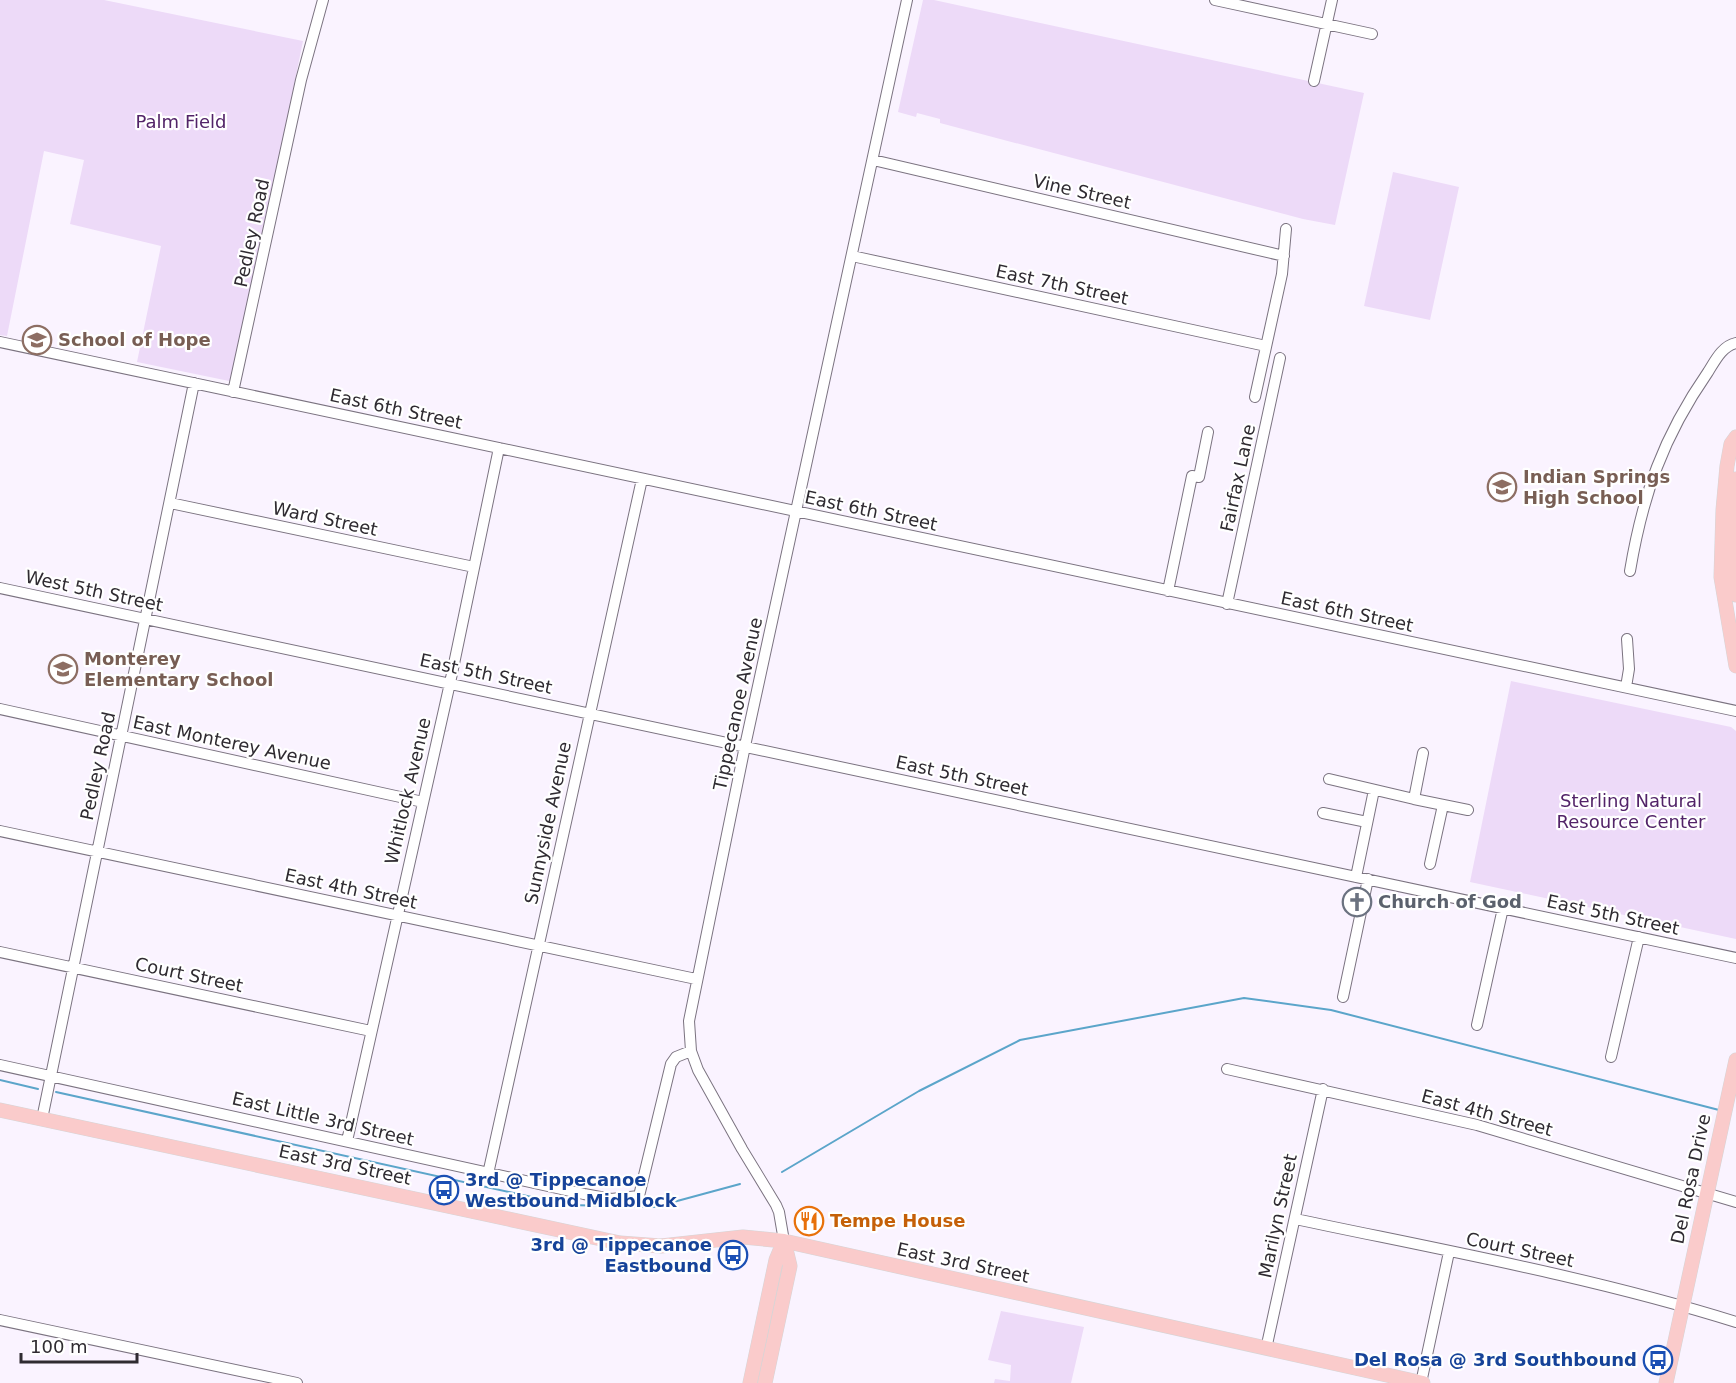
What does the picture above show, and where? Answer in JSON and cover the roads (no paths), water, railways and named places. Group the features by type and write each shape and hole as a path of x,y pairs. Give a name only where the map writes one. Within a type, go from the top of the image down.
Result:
{"main road":[{"path":"1736,437 1731,444 1727,466 1721,568 1727,623 1736,666"},
{"path":"1736,479 1732,501 1732,540 1736,595"},
{"name":"Del Rosa Drive","path":"1666,1383 1736,1060"},
{"name":"East 3rd Street","path":"0,1110 620,1243 662,1246 743,1237 784,1241 1422,1383"},
{"path":"750,1383 776,1260 784,1241"},
{"path":"765,1383 790,1266 784,1241"}],"street":[{"name":"Pedley Road","path":"233,392 302,80 323,0"},
{"name":"Tippecanoe Avenue","path":"784,1241 776,1205 698,1070 691,1051 689,1021 745,746 908,0"},
{"path":"1215,0 1372,34"},
{"path":"1314,81 1332,0"},
{"name":"Vine Street","path":"873,160 1284,256"},
{"path":"1255,397 1284,256 1286,229"},
{"name":"East 7th Street","path":"852,256 1266,346"},
{"name":"East 6th Street","path":"0,342 1736,711"},
{"path":"1630,572 1645,496 1666,443 1685,406 1716,359 1727,347 1736,343"},
{"name":"Fairfax Lane","path":"1227,604 1280,358"},
{"name":"Pedley Road","path":"42,1119 194,383"},
{"path":"1168,591 1192,476 1199,477 1208,432"},
{"name":"Whitlock Avenue","path":"347,1141 450,683 499,448"},
{"name":"Sunnyside Avenue","path":"488,1174 642,479"},
{"name":"Ward Street","path":"170,503 474,567"},
{"name":"West 5th Street","path":"0,588 180,626"},
{"name":"East 5th Street","path":"180,626 1736,958"},
{"path":"1626,687 1629,669 1627,639"},
{"name":"East Monterey Avenue","path":"0,710 423,802"},
{"path":"1414,799 1423,753"},
{"path":"1329,779 1468,810"},
{"path":"1356,877 1374,790"},
{"path":"1431,864 1443,805"},
{"path":"1323,813 1367,822"},
{"name":"East 4th Street","path":"0,831 696,979"},
{"path":"1343,998 1368,879"},
{"path":"1477,1025 1503,908"},
{"path":"1611,1057 1638,937"},
{"name":"Court Street","path":"0,952 372,1031"},
{"name":"East Little 3rd Street","path":"0,1065 610,1199 639,1196 671,1064 676,1057 691,1051"},
{"name":"East 4th Street","path":"1227,1069 1477,1125 1736,1202"},
{"name":"Marilyn Street","path":"1266,1349 1323,1089"},
{"name":"Court Street","path":"1294,1219 1589,1282 1683,1305 1736,1322"},
{"path":"1422,1383 1449,1252"},
{"path":"0,1320 297,1383"}],"waterway":[{"path":"782,1172 919,1091 1020,1040 1244,998 1331,1010 1719,1110"},
{"path":"0,1080 38,1089"},
{"path":"56,1092 568,1205 655,1207 740,1184"}],"place":[{"name":"School of Hope","path":"37,340"},
{"name":"Indian Springs High School","path":"1502,487"},
{"name":"Monterey Elementary School","path":"63,669"},
{"name":"Church of God","path":"1357,902"},
{"name":"3rd @ Tippecanoe Westbound Midblock","path":"444,1190"},
{"name":"Tempe House","path":"809,1221"},
{"name":"3rd @ Tippecanoe Eastbound","path":"733,1255"},
{"name":"Del Rosa @ 3rd Southbound","path":"1658,1360"}],"park label":[{"name":"Palm Field","path":"181,122"},
{"name":"Sterling Natural Resource Center","path":"1631,811"}]}
